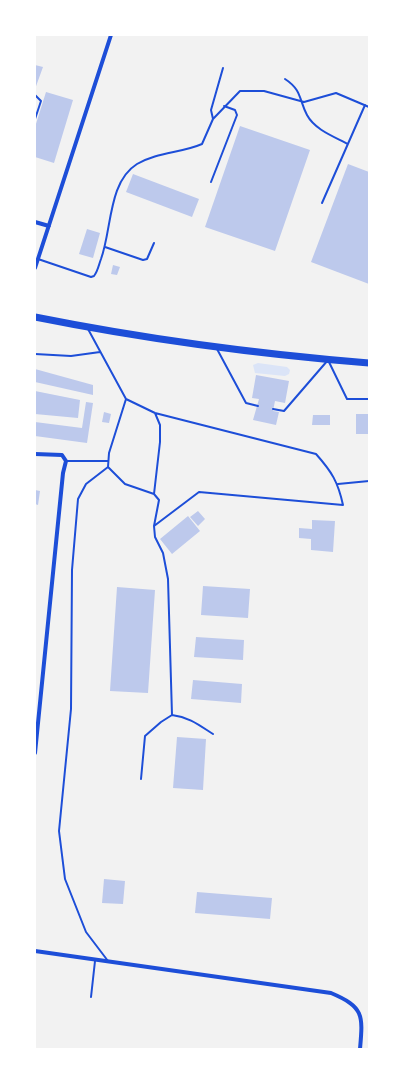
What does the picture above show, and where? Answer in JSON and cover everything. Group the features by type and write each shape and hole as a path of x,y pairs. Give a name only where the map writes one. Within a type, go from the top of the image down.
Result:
{"highway":[{"path":"35,317 87,328 217,348 369,363"}],"street":[{"path":"35,268 111,35"},
{"path":"35,222 49,226"},
{"path":"35,454 62,455 66,461 35,753"},
{"path":"35,952 331,993 350,1001 361,1015 360,1049"}],"lane":[{"path":"213,119 211,110 222,68"},
{"path":"286,79 297,89 304,102 308,116 318,127 348,144"},
{"path":"38,259 91,277 96,273 105,248 116,190 127,172 148,159 202,144 213,119 234,95 240,91 264,91 304,102 336,92 369,107"},
{"path":"35,95 41,101 35,120"},
{"path":"322,203 365,105"},
{"path":"211,182 237,115 235,110 224,106"},
{"path":"105,248 143,260 147,259 154,243"},
{"path":"87,328 126,399 155,413 316,454 330,470 338,484 343,505 198,492 154,526"},
{"path":"217,348 246,403 258,406"},
{"path":"35,354 71,356 100,352"},
{"path":"273,409 284,411 328,360 347,399 369,399"},
{"path":"126,399 108,461 108,467 125,484 154,494 159,500 154,526 155,537 163,553 168,579 172,715"},
{"path":"154,494 160,436 160,425 155,413"},
{"path":"66,461 108,461"},
{"path":"108,467 86,484 78,499 72,570 70,709 59,831 65,879 86,932 110,963"},
{"path":"338,484 369,481"},
{"path":"140,779 145,736 161,722 172,715 184,716 213,734"},
{"path":"91,997 95,961"}],"shaded area":[{"path":"258,363 287,367 290,370 289,374 285,376 255,373 253,365"}],"building":[{"path":"35,65 43,67 35,89"},
{"path":"46,92 73,100 54,163 35,157 35,127"},
{"path":"240,126 310,150 275,251 205,227"},
{"path":"348,164 369,172 369,284 311,262"},
{"path":"133,174 199,199 192,217 126,192"},
{"path":"87,229 100,233 93,258 79,254"},
{"path":"113,265 120,267 117,275 111,274"},
{"path":"35,369 93,385 93,395 35,382"},
{"path":"256,375 289,381 285,403 275,401 273,411 279,412 276,425 253,420 259,399 252,398"},
{"path":"35,391 80,400 78,418 35,414"},
{"path":"86,402 93,403 87,443 35,436 35,422 82,428"},
{"path":"104,412 111,414 109,423 102,422"},
{"path":"356,414 369,414 369,434 356,434"},
{"path":"313,415 330,415 330,425 312,425"},
{"path":"35,490 40,491 38,505 35,504"},
{"path":"198,511 205,519 198,526 190,517"},
{"path":"188,516 200,531 172,554 160,539"},
{"path":"312,520 335,521 333,552 311,550 311,539 299,538 299,528 312,529"},
{"path":"203,586 250,589 248,618 201,615"},
{"path":"117,587 155,590 148,693 110,691"},
{"path":"196,637 244,640 243,660 194,657"},
{"path":"193,680 242,684 241,703 191,699"},
{"path":"177,737 206,739 203,790 173,788"},
{"path":"104,879 125,881 123,904 102,903"},
{"path":"197,892 272,898 270,919 195,913"}]}
